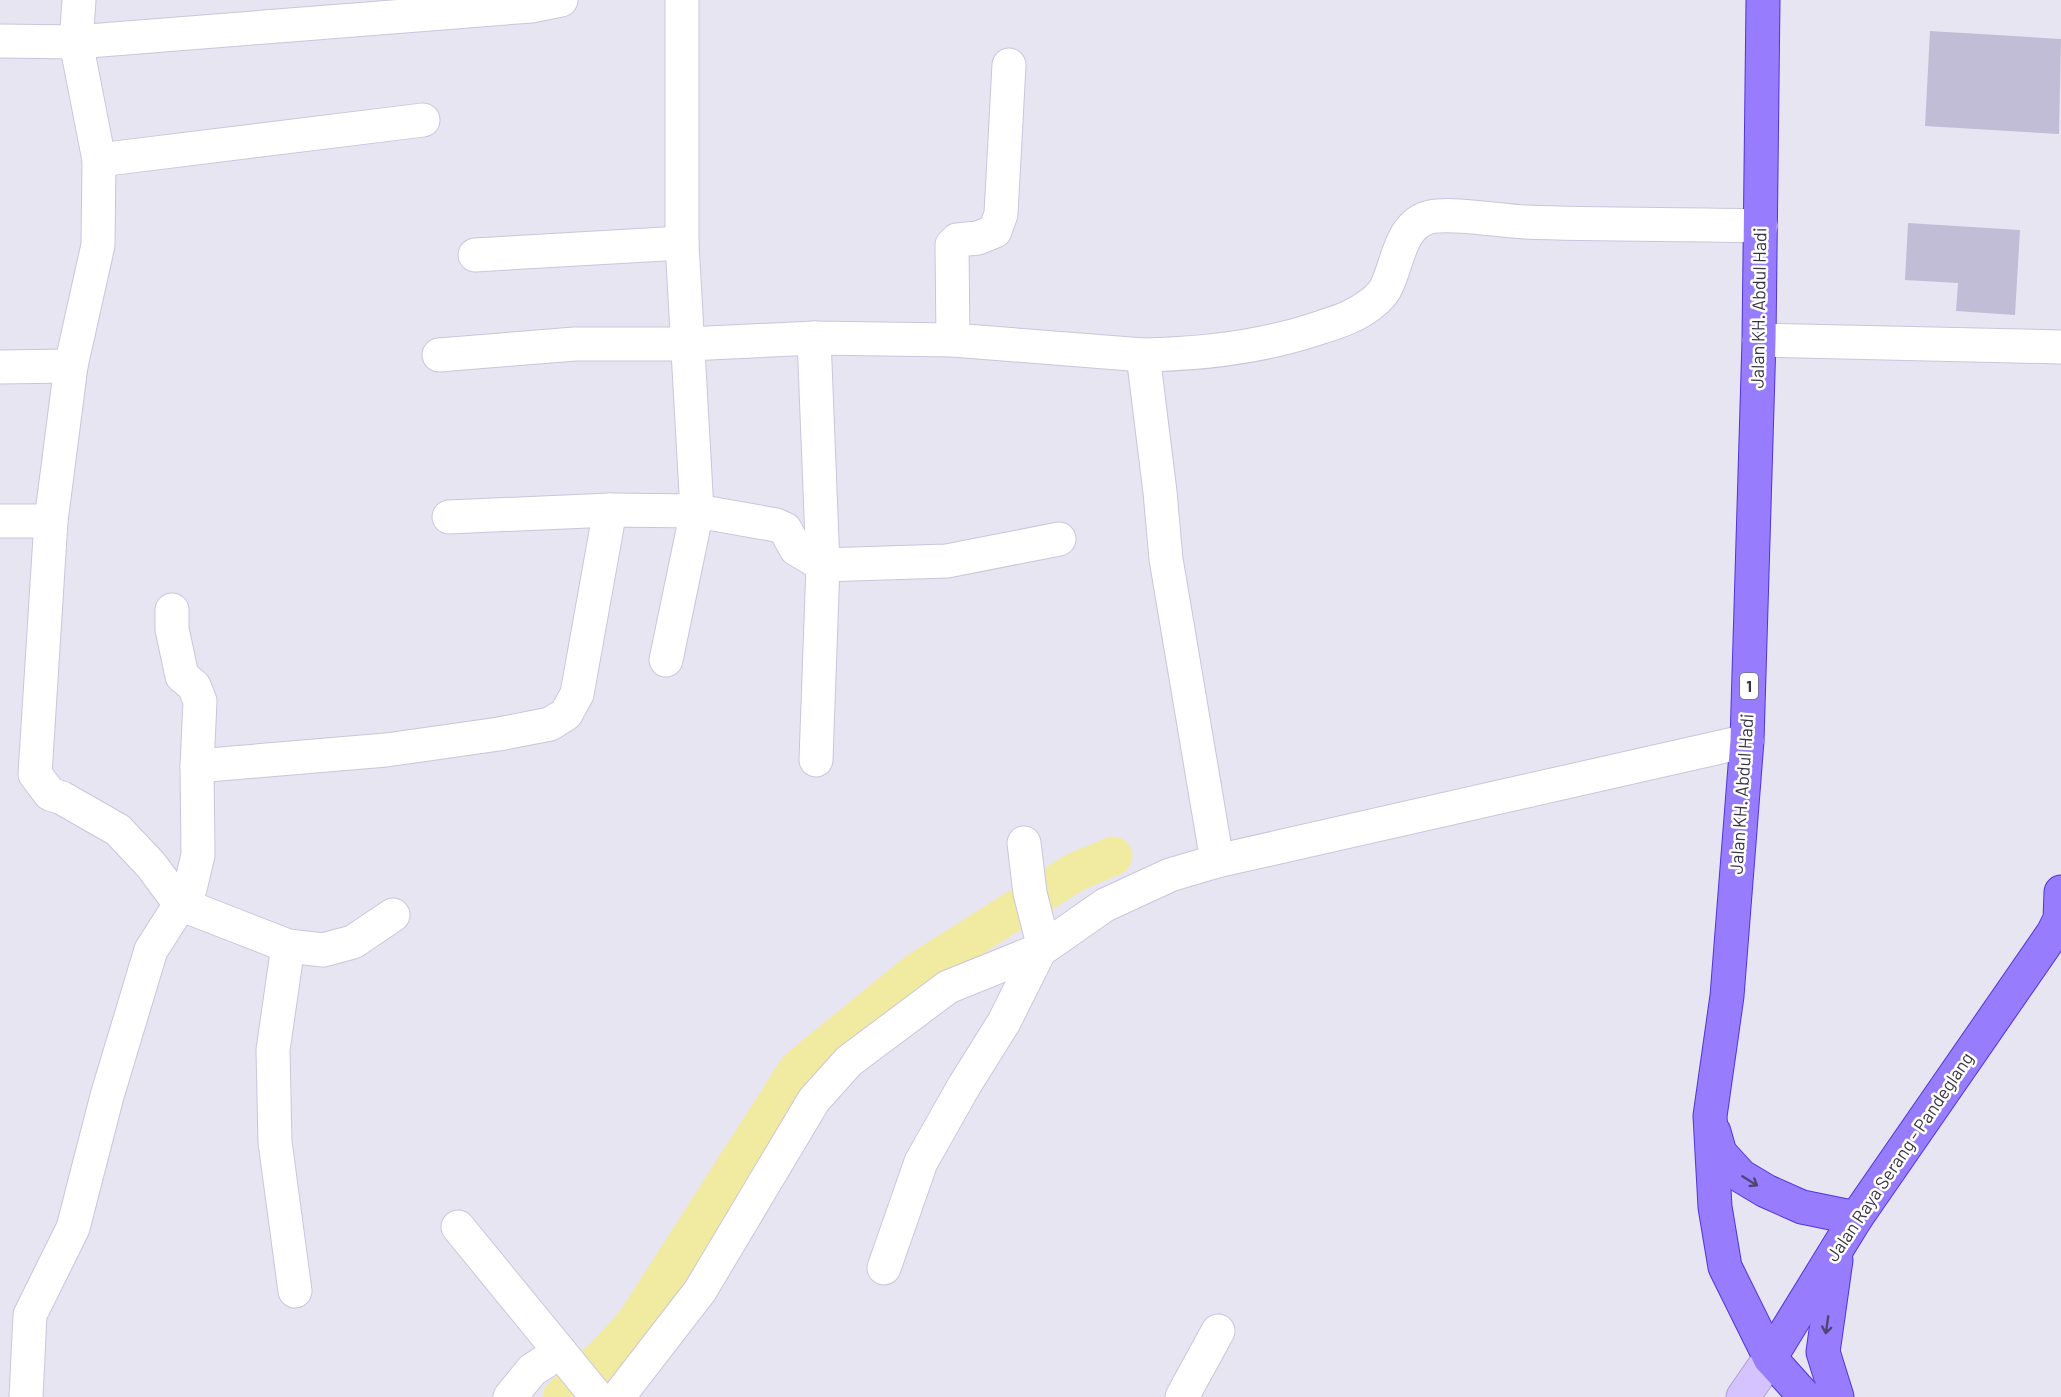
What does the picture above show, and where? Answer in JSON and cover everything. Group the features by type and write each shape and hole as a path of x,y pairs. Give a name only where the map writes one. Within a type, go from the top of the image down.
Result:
{"highway":[{"name":"Jalan KH. Abdul Hadi","path":"1763,0 1759,340 1748,741 1727,996 1710,1116 1715,1207 1725,1267 1770,1358 1805,1397"},
{"name":"Jalan Raya Serang - Pandeglang","path":"1770,1358 1856,1218 2059,920"},
{"path":"1710,1116 1720,1153 1741,1176 1766,1191 1802,1207 1856,1218"},
{"path":"1837,1397 1823,1352 1838,1246"}],"main road":[{"name":"Jalan Raya Serang - Pandeglang","path":"1743,1397 1770,1358"}],"street":[{"path":"80,0 76,42 99,160 98,244 71,366 51,520 35,774 50,794 62,798 118,830 151,865 180,904 288,946 323,950 353,942 393,915"},
{"path":"0,41 76,42 508,8 561,0"},
{"path":"666,660 697,511 682,243 682,0"},
{"path":"953,340 952,245 957,240 978,238 995,231 1001,214 1009,65"},
{"path":"99,160 423,120"},
{"path":"439,355 575,344 688,344 814,338 953,340 1143,355 1242,348 1301,334 1350,318 1371,304 1385,290 1410,230 1419,222 1430,217 1448,216 1524,222 1761,226"},
{"path":"475,255 682,243"},
{"path":"814,338 823,565 816,760"},
{"path":"1759,340 2061,347"},
{"path":"1143,355 1159,480 1166,559 1217,861"},
{"path":"0,367 71,366"},
{"path":"449,517 610,510 697,511 776,525 785,529 796,549 823,565 947,561 1059,539"},
{"path":"197,766 386,750 499,734 550,724 566,714 577,693 610,510"},
{"path":"0,521 51,520"},
{"path":"26,1397 30,1315 73,1228 107,1096 151,950 190,889 198,855 197,766 200,700 194,686 183,676 172,629 172,610"},
{"path":"618,1397 700,1291 814,1100 849,1061 948,987 1043,945 1105,905 1170,875 1217,861 1748,741"},
{"path":"884,1268 921,1162 1004,1022 1043,945 1030,893 1024,843"},
{"path":"288,946 273,1050 275,1142 295,1291"},
{"path":"458,1227 597,1397"},
{"path":"1182,1397 1218,1331"},
{"path":"510,1397 532,1370 565,1358"}],"building":[{"path":"1930,31 2061,39 2059,134 1925,126"},
{"path":"1908,223 2020,230 2015,315 1956,311 1958,283 1905,280"}],"waterway":[{"path":"562,1397 612,1349 636,1322 798,1069 917,972 1075,872 1113,856"}]}
